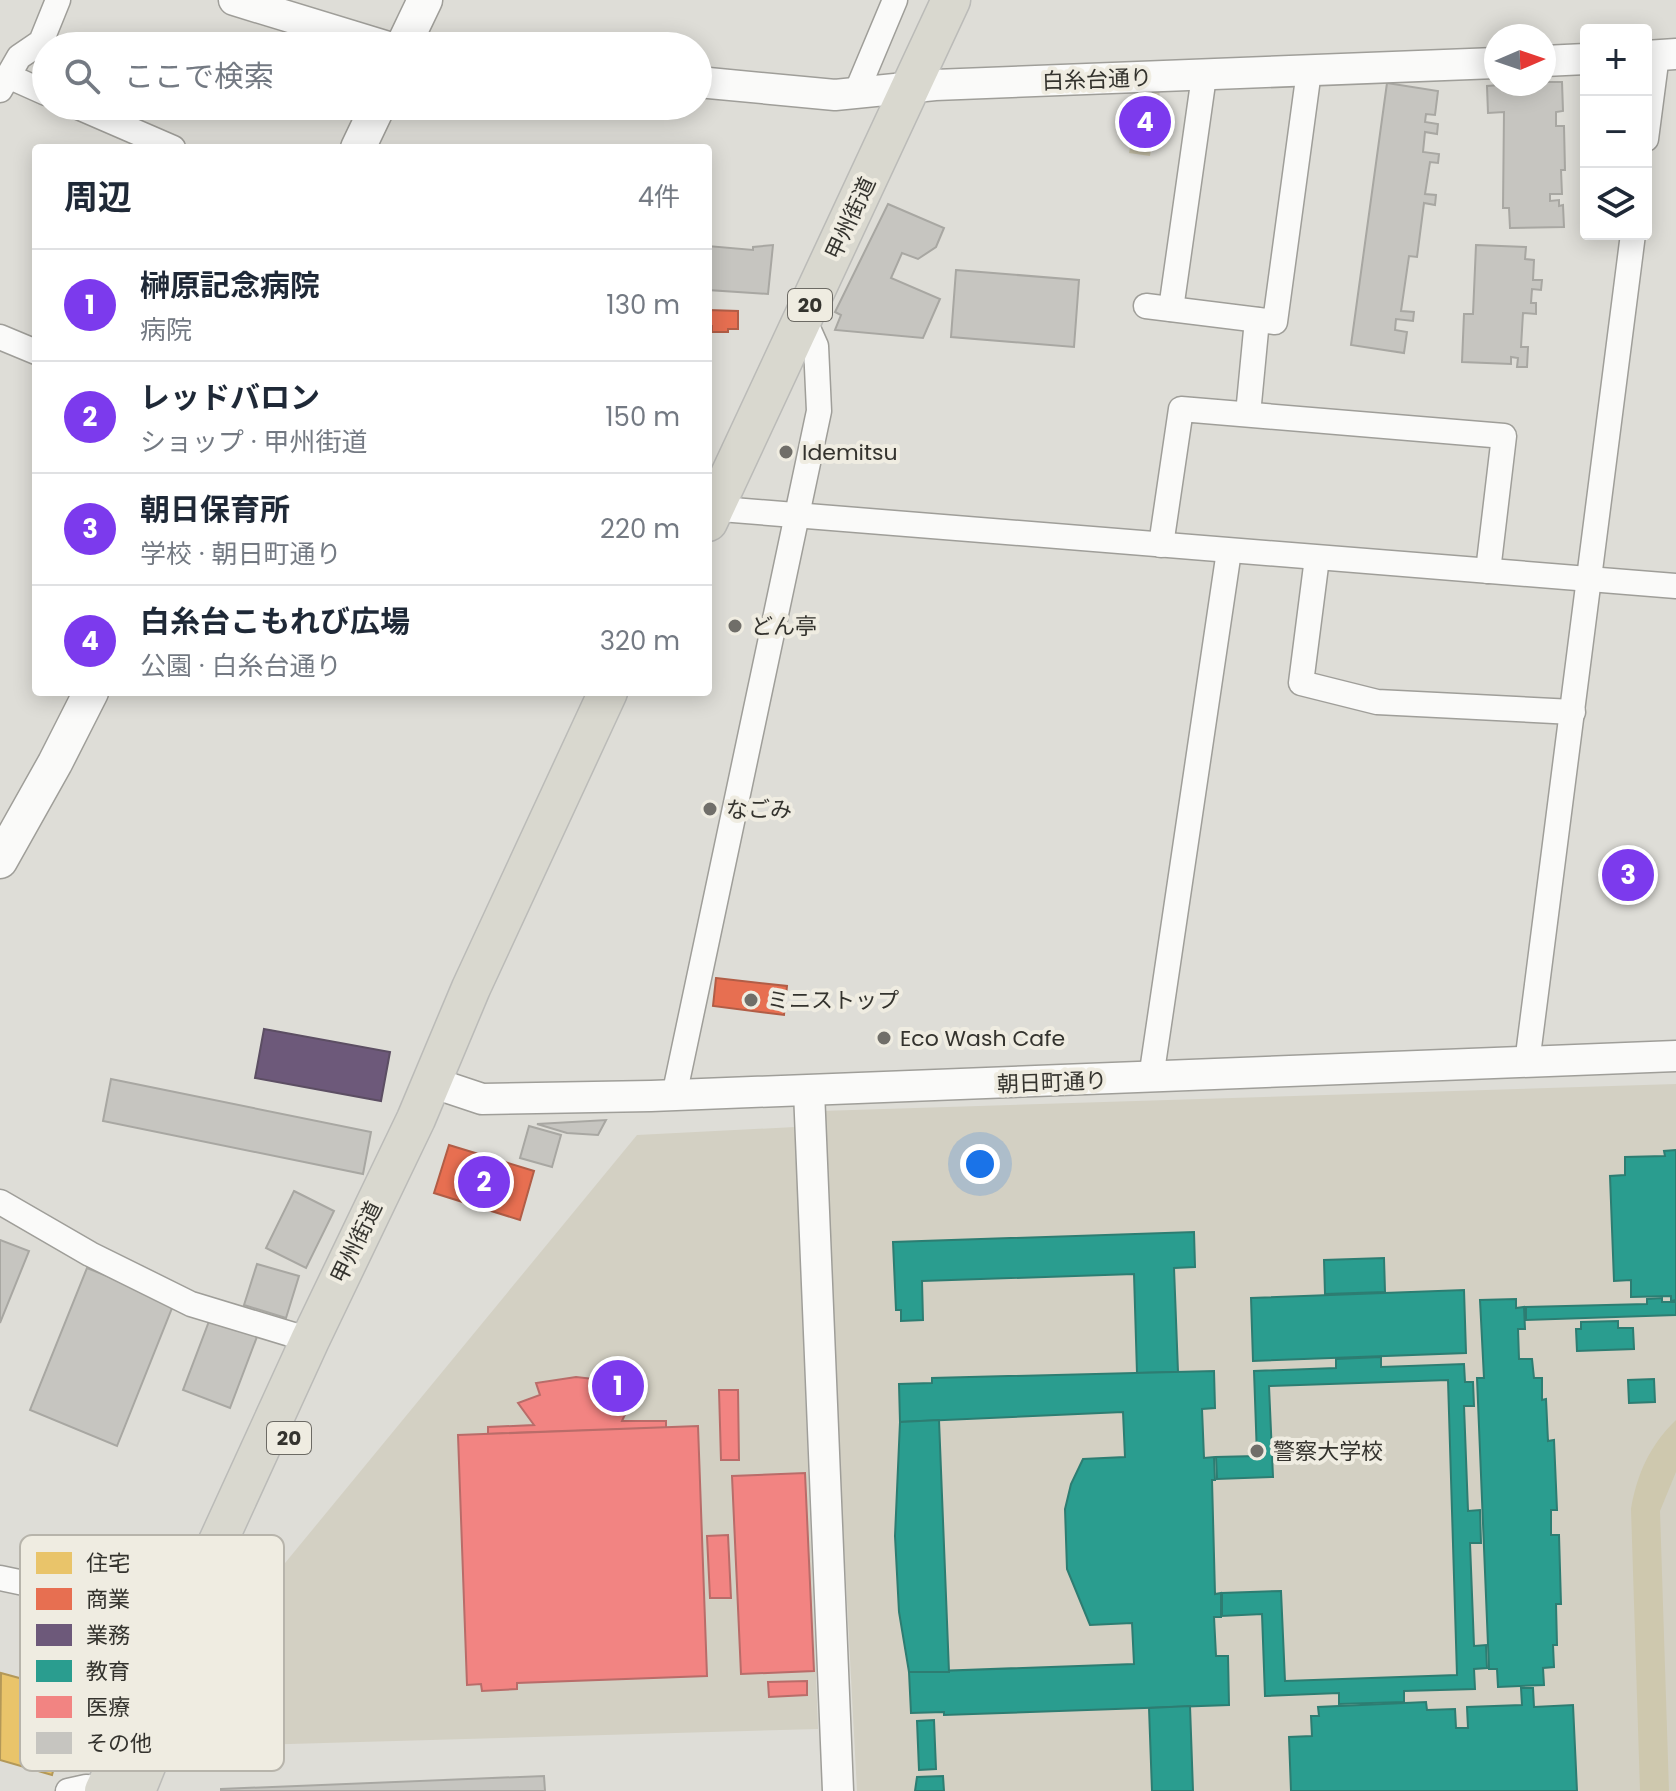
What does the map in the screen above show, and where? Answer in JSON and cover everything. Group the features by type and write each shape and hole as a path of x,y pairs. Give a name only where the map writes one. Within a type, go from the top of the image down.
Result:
{"highway":[{"name":"甲州街道","path":"712,465 787,310 924,0"},
{"name":"甲州街道","path":"712,509 810,332 883,90 951,0"},
{"name":"甲州街道","path":"241,1535 440,1085 466,1000 606,696"},
{"name":"甲州街道","path":"222,1535 310,1340 440,1085 628,696"},
{"name":"甲州街道","path":"103,1790 112,1771"},
{"name":"甲州街道","path":"103,1790 114,1771"}],"main road":[{"path":"410,32 425,0"},
{"path":"360,144 371,120"},
{"path":"0,861 89,696"}],"street":[{"path":"45,32 58,0"},
{"path":"234,0 339,32"},
{"path":"883,90 895,0"},
{"path":"32,48 19,57 4,83 32,90"},
{"path":"1652,103 1660,55"},
{"path":"1556,60 1580,59"},
{"name":"白糸台通り","path":"712,83 835,95 883,90 1484,64"},
{"path":"1146,306 1275,322 1309,71"},
{"path":"1171,309 1204,76"},
{"path":"108,120 164,144"},
{"path":"1527,1063 1632,240"},
{"path":"1248,414 1257,320"},
{"path":"674,1096 819,411 810,332"},
{"path":"0,337 32,350"},
{"path":"1161,545 1181,409 1248,414 1504,436 1488,571"},
{"path":"712,513 797,516 1676,586"},
{"path":"1151,1078 1229,551"},
{"path":"1317,558 1301,683 1377,702 1573,712"},
{"name":"朝日町通り","path":"440,1085 482,1099 674,1096 1676,1056"},
{"path":"809,1091 838,1791"},
{"path":"0,1202 90,1254 191,1304 310,1340"},
{"path":"0,1578 20,1582"}],"shaded area":[{"path":"1160,91 1150,156 1129,153 1140,92"},
{"name":"警察大学校","path":"1676,1084 1676,1791 857,1791 821,1111"},
{"path":"795,1127 818,1729 284,1744 284,1564 637,1135"},
{"path":"1676,1420 1676,1472 1660,1511 1669,1791 1640,1791 1631,1509 1646,1461"}],"building: 住宅":[{"path":"1,1673 20,1678 20,1766 0,1760"}],"building: 商業":[{"path":"712,310 738,311 738,329 712,332"},
{"path":"716,978 787,986 784,1015 713,1006"},
{"path":"449,1145 534,1171 520,1220 434,1193"}],"building: 業務":[{"path":"264,1029 390,1052 381,1101 255,1078"}],"building: 教育":[{"path":"1676,1150 1676,1300 1671,1301 1671,1296 1631,1297 1631,1280 1614,1281 1610,1176 1625,1175 1625,1157 1665,1156 1664,1151"},
{"path":"1194,1232 1195,1267 1174,1268 1178,1372 1137,1373 1134,1274 922,1281 923,1320 901,1321 901,1310 896,1310 893,1242"},
{"path":"1384,1258 1385,1292 1325,1294 1324,1260"},
{"path":"1464,1290 1466,1353 1253,1361 1251,1298"},
{"path":"1662,1298 1662,1302 1676,1302 1676,1315 1526,1320 1526,1307 1647,1304 1647,1299"},
{"path":"1516,1299 1516,1308 1524,1307 1525,1329 1518,1329 1519,1359 1532,1359 1534,1378 1542,1378 1548,1441 1554,1440 1557,1510 1551,1510 1551,1535 1559,1535 1561,1604 1556,1604 1554,1667 1543,1668 1544,1685 1498,1687 1497,1669 1489,1669 1477,1378 1484,1378 1480,1300"},
{"path":"1618,1321 1618,1328 1633,1328 1634,1349 1577,1351 1576,1329 1581,1329 1581,1322"},
{"path":"1381,1357 1381,1367 1464,1364 1465,1382 1473,1382 1474,1406 1464,1406 1468,1511 1480,1510 1481,1543 1470,1543 1474,1646 1486,1645 1487,1668 1474,1669 1475,1689 1404,1691 1404,1702 1339,1704 1339,1693 1265,1696 1262,1614 1222,1616 1222,1593 1281,1591 1285,1681 1457,1675 1448,1380 1269,1386 1273,1477 1217,1479 1216,1457 1257,1456 1254,1371 1336,1368 1336,1359"},
{"path":"1214,1371 1215,1408 1202,1409 1204,1458 1214,1457 1215,1594 1221,1593 1221,1617 1214,1617 1216,1656 1228,1656 1229,1705 944,1715 944,1712 911,1713 909,1672 1134,1664 1132,1623 1090,1625 1067,1569 1065,1509 1071,1484 1083,1459 1125,1457 1123,1412 900,1422 899,1384 932,1383 932,1378"},
{"path":"1654,1379 1655,1402 1629,1403 1628,1380"},
{"path":"939,1420 949,1672 909,1672 899,1612 895,1536 900,1422"},
{"path":"1521,1688 1533,1688 1534,1707 1573,1705 1577,1791 1291,1791 1289,1737 1312,1736 1311,1716 1319,1716 1318,1707 1426,1702 1427,1710 1455,1709 1456,1728 1468,1728 1467,1707 1522,1705"},
{"path":"1190,1706 1193,1791 1152,1791 1149,1708"},
{"path":"934,1720 936,1769 919,1770 917,1721"},
{"path":"943,1776 944,1791 915,1791 917,1777"}],"building: 医療":[{"path":"576,1377 612,1381 610,1389 632,1399 622,1421 666,1421 666,1428 488,1434 488,1427 534,1425 518,1403 540,1395 536,1383"},
{"path":"719,1390 738,1390 739,1460 721,1460"},
{"path":"698,1426 707,1676 517,1683 517,1689 482,1691 481,1684 467,1685 458,1435"},
{"path":"805,1473 814,1671 741,1674 732,1476"},
{"path":"728,1535 731,1598 710,1598 707,1536"},
{"path":"807,1681 807,1695 769,1697 768,1682"}],"building: その他":[{"path":"1556,82 1562,82 1563,111 1556,112 1556,126 1564,126 1565,170 1561,170 1562,194 1550,194 1550,201 1559,200 1559,206 1563,205 1564,227 1510,228 1509,208 1503,208 1504,112 1488,113 1487,96 1556,96"},
{"path":"1387,83 1438,91 1435,115 1426,114 1425,122 1438,124 1437,134 1425,132 1423,152 1439,154 1438,163 1430,162 1425,194 1436,195 1435,205 1424,203 1417,257 1409,256 1401,311 1414,312 1413,321 1396,319 1395,330 1407,332 1404,353 1351,345"},
{"path":"888,204 944,228 936,247 918,259 902,253 891,278 940,299 923,338 835,330 841,315 835,312"},
{"path":"773,245 768,294 712,290 712,246 753,250 753,247"},
{"path":"1476,245 1526,247 1525,259 1534,260 1533,280 1542,280 1541,290 1532,289 1531,303 1536,303 1536,314 1523,313 1521,347 1528,347 1527,367 1517,367 1518,358 1511,357 1511,364 1462,362 1464,314 1473,314"},
{"path":"956,270 1079,280 1074,347 951,337"},
{"path":"111,1079 371,1132 363,1174 103,1121"},
{"path":"606,1120 598,1135 567,1133 537,1124"},
{"path":"529,1126 561,1135 552,1167 520,1158"},
{"path":"294,1191 334,1211 306,1268 266,1248"},
{"path":"0,1240 29,1251 0,1323"},
{"path":"257,1264 299,1276 286,1318 244,1305"},
{"path":"87,1268 174,1303 117,1446 30,1410"},
{"path":"211,1316 258,1334 230,1408 183,1390"},
{"path":"544,1776 545,1791 221,1791 221,1789"}],"place":[{"name":"白糸台こもれび広場","path":"1145,122"},
{"name":"Idemitsu","path":"786,452"},
{"name":"どん亭","path":"735,626"},
{"name":"なごみ","path":"710,809"},
{"name":"朝日保育所","path":"1628,875"},
{"name":"ミニストップ","path":"751,1000"},
{"name":"Eco Wash Cafe","path":"884,1038"},
{"name":"レッドバロン","path":"484,1182"},
{"name":"榊原記念病院","path":"618,1386"},
{"name":"警察大学校","path":"1257,1451"}]}
